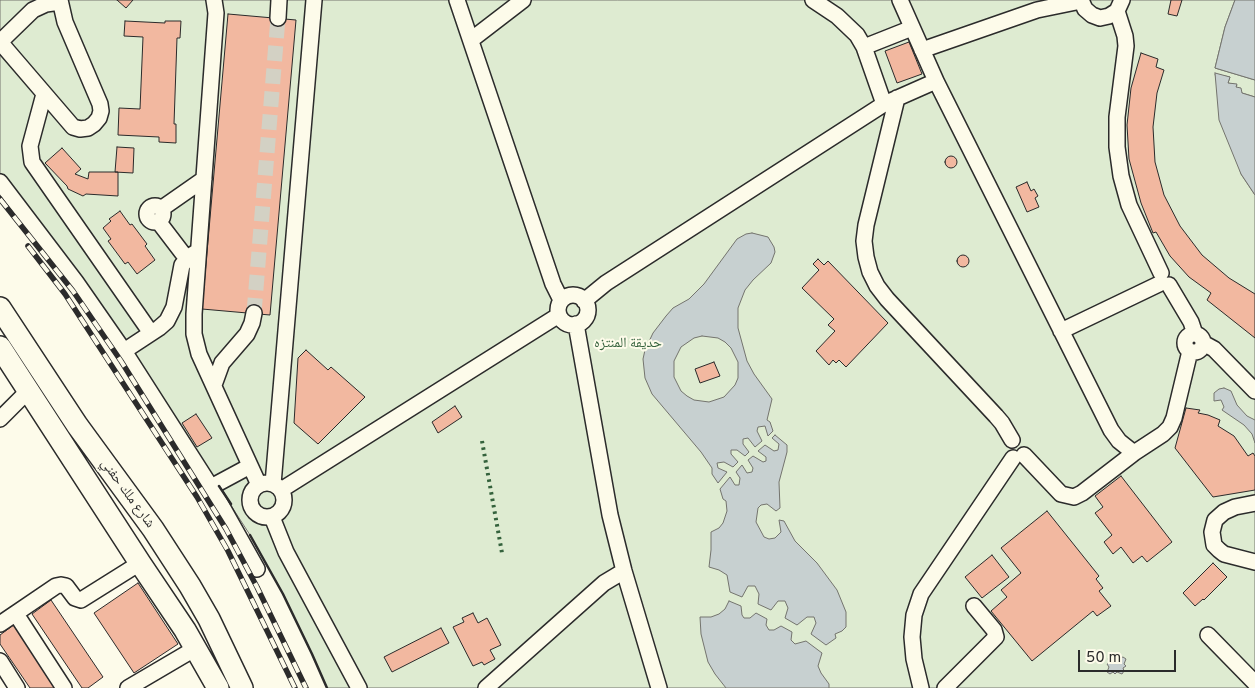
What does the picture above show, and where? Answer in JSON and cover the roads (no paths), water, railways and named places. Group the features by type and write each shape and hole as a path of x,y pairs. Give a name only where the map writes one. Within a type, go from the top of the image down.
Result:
{"highway":[{"name":"شارع ملك حفني","path":"0,308 77,425 153,529 190,586 209,619 242,688"},
{"name":"شارع ملك حفني","path":"0,348 196,648 218,688"},
{"path":"134,555 137,550 144,549 150,544 154,537 153,529"},
{"path":"164,599 164,591 168,584 175,581 183,581 190,586"}],"street":[{"path":"214,0 216,13 204,179 193,255 194,334 199,354 250,466 271,486 284,498 283,508 272,517 259,515 251,505 251,496 271,486 560,308 568,295 577,296 584,301 587,308 586,317 576,324 564,322 560,308 553,284 471,40 463,2"},
{"path":"278,18 279,0"},
{"path":"271,486 314,0"},
{"path":"471,40 523,0"},
{"path":"813,0 848,25 864,47 890,101 864,241 870,272 887,299 996,416 1012,440 1023,441 1026,448 926,584 919,599 914,615 912,637 914,659 921,688"},
{"path":"900,0 936,81 1111,430 1119,441 1134,453"},
{"path":"922,50 1029,12 1081,0 1085,9 1092,15 1100,18 1109,16 1119,6"},
{"path":"60,1 65,22 100,104 99,118 88,128 80,129 73,127 0,42 33,10 46,4 60,1"},
{"path":"1018,457 1057,492 1069,497 1082,493 1134,453 1163,434 1173,423 1190,351 1197,352 1200,350 1199,338 1191,322 1163,281 1129,205 1121,176 1117,147 1117,117 1126,46 1119,6"},
{"path":"864,47 912,28"},
{"path":"584,301 606,283 890,101 936,81"},
{"path":"44,94 30,146 32,162 151,333"},
{"path":"193,255 160,215 204,179"},
{"path":"0,182 76,282 124,351 211,487 258,570"},
{"path":"124,351 164,324 172,312 181,269 193,255"},
{"path":"1061,331 1163,281"},
{"path":"214,385 222,363 247,334 254,314"},
{"path":"576,324 604,487 624,570 659,688"},
{"path":"1199,338 1214,349 1255,391"},
{"path":"0,419 28,391"},
{"path":"211,487 250,466"},
{"path":"1255,503 1235,507 1224,512 1215,520 1212,532 1214,545 1218,550 1224,554 1255,562"},
{"path":"272,517 289,558 360,688"},
{"path":"0,624 61,585 66,586 75,598 81,600 134,555"},
{"path":"486,688 604,583 624,570"},
{"path":"945,688 996,638 996,632 974,606"},
{"path":"16,614 64,688"},
{"path":"1208,635 1255,683"},
{"path":"128,688 196,648"},
{"path":"0,661 17,688"}],"tunnel":[{"path":"254,313 278,18"}],"railway":[{"path":"0,199 73,291 121,361 226,529 257,587 306,688"},
{"path":"28,246 65,294 197,497 228,551 295,688"}],"park label":[{"name":"حديقة المنتزه","path":"628,344"}]}
